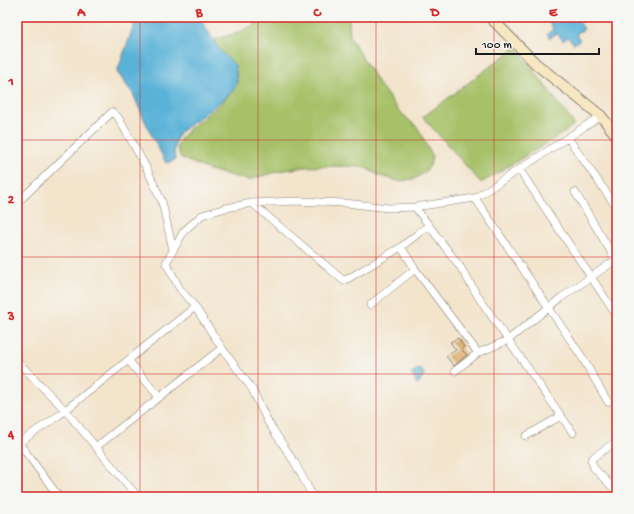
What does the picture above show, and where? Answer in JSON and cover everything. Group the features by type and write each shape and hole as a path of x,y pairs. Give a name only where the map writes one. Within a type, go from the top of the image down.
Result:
{"street":[{"path":"490,17 536,64 601,116 617,136"},
{"path":"17,203 112,112 118,116 147,169 162,202 173,250"},
{"path":"313,497 295,463 268,422 252,390 195,307 180,290 166,263 184,231 202,215 226,208 252,204 295,201 345,203 389,208 416,207 476,198 601,116"},
{"path":"568,138 617,208"},
{"path":"519,169 617,316"},
{"path":"455,371 478,353 508,340 549,307 590,277 617,260 575,192"},
{"path":"476,198 582,357 608,402"},
{"path":"252,204 344,280 401,247 429,225"},
{"path":"416,207 461,268 479,298 573,434"},
{"path":"401,247 478,353"},
{"path":"370,306 416,269"},
{"path":"59,497 18,444 65,410 195,307"},
{"path":"96,447 222,348"},
{"path":"128,360 159,398"},
{"path":"17,361 65,410 138,497"},
{"path":"526,436 561,416"},
{"path":"617,441 591,460 594,468 617,492"}],"green space":[{"path":"268,17 349,17 350,37 378,83 399,111 418,128 432,156 430,166 424,173 414,179 399,181 380,176 364,167 304,167 280,171 248,180 209,170 181,158 177,148 181,138 188,130 219,105 233,91 237,82 235,65 220,50 213,40 240,32"},
{"path":"516,47 574,124 565,132 481,183 423,117"}],"water":[{"path":"137,17 199,17 220,50 235,65 237,82 233,91 180,132 176,140 174,150 175,160 166,163 133,94 117,72"},
{"path":"553,17 585,17 579,21 584,29 576,34 580,40 574,44 568,37 563,41 557,33 550,38 547,34 553,29 548,21"},
{"path":"420,368 424,374 420,382 417,384 411,373"}],"building":[{"path":"458,338 464,347 461,349 467,355 454,366 446,356 456,350 450,342"}]}
